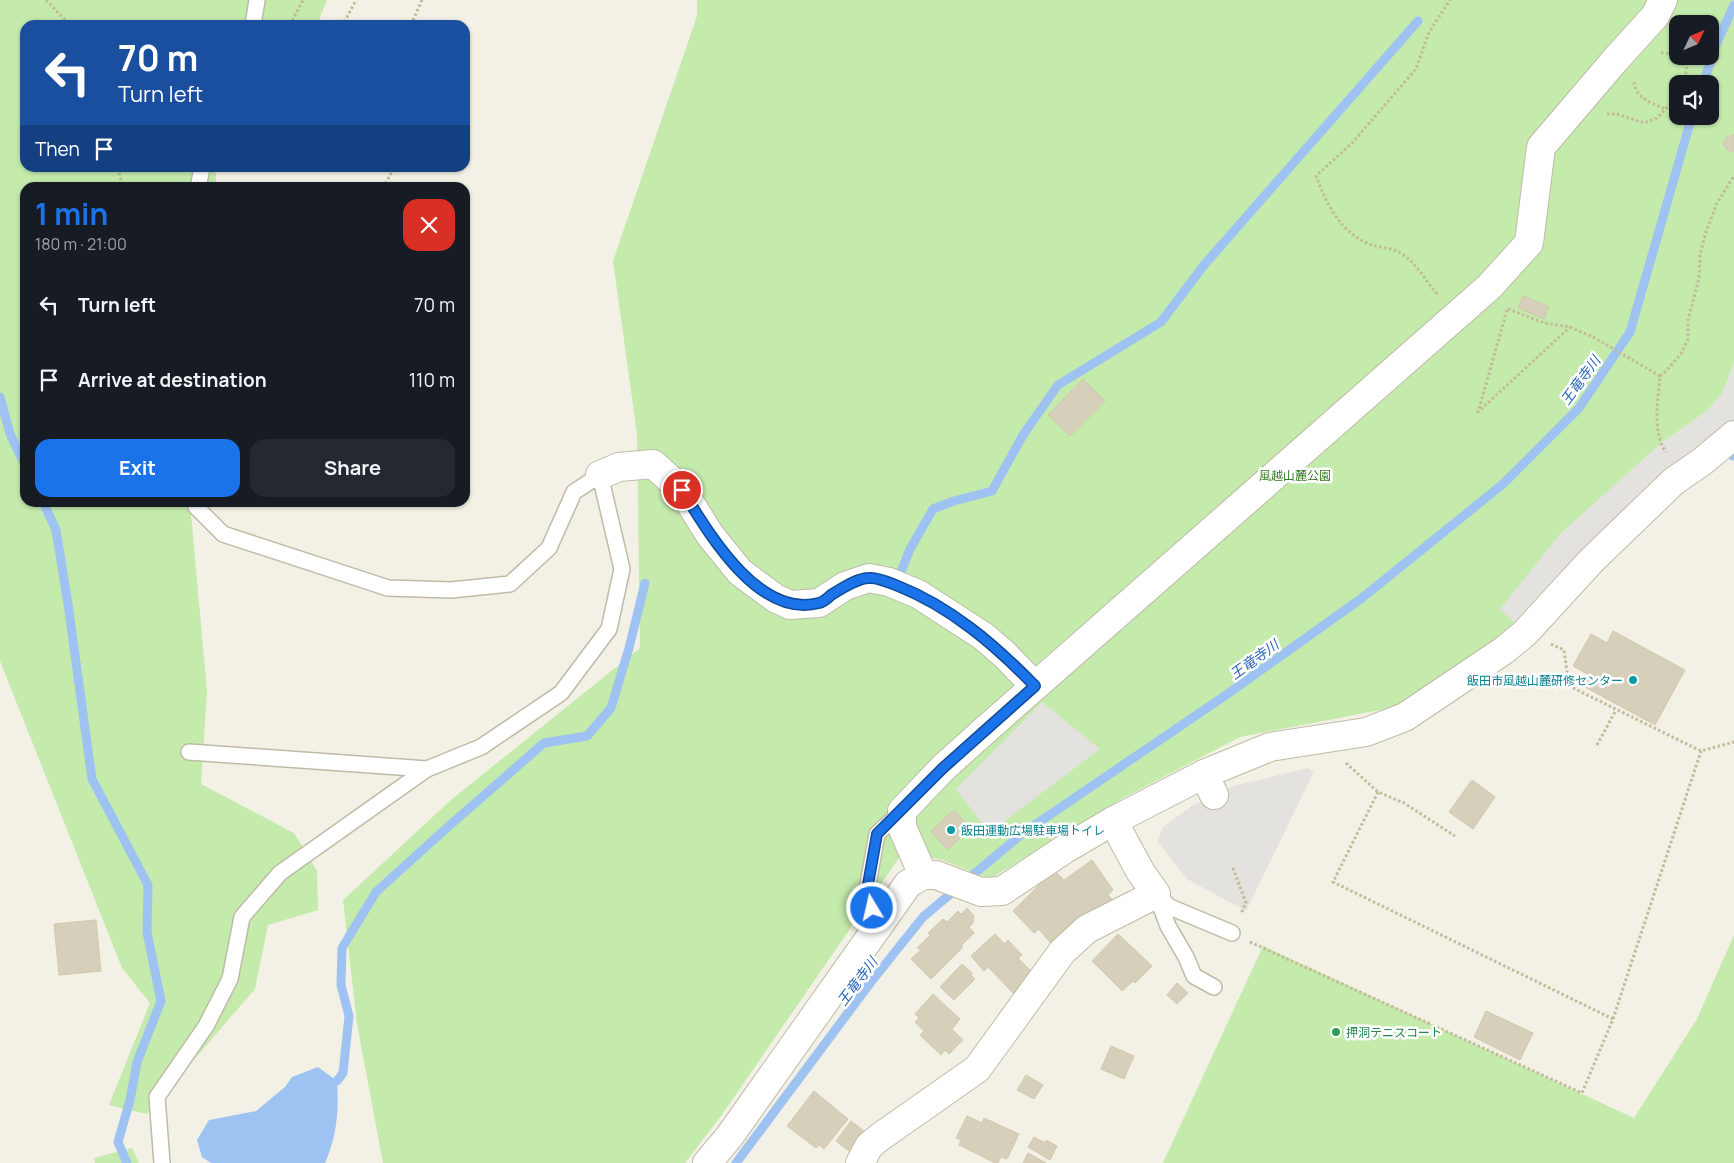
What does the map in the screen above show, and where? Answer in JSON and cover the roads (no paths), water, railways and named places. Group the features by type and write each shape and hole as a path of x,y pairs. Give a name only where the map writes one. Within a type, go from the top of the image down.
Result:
{"street":[{"path":"929,875 902,827 902,810 943,768 1035,686 1489,287 1529,243 1541,148 1655,16 1663,0"},
{"path":"707,1163 729,1137 908,884 929,875 981,892 1002,891 1065,849 1112,821 1209,785 1270,747 1366,732 1405,717 1503,651 1525,633 1591,561 1674,481 1703,461 1734,435"},
{"path":"600,475 619,467 653,464 682,490 710,536 740,572 775,598 790,605 820,603 845,586 869,578 888,582 918,594 982,636 1004,654 1035,686"},
{"path":"860,1163 870,1146 880,1137 977,1069 1062,952 1087,929 1156,894 1140,871 1112,821"}],"lane":[{"path":"255,20 257,0"},
{"path":"162,1163 157,1097 206,1026 230,979 242,917 280,873 427,770 481,747 561,694 609,629 622,569 600,475 574,492 549,548 510,584 451,590 388,588 223,534 196,507"},
{"path":"189,752 427,770"},
{"path":"877,927 867,890 877,834 902,810"},
{"path":"1156,894 1170,907 1232,933"},
{"path":"1156,894 1168,926 1186,957 1194,976 1214,987"}],"water":[{"path":"318,1067 337,1081 338,1103 336,1123 325,1163 211,1163 202,1157 197,1140 209,1120 256,1111 285,1087 292,1077"}],"waterway":[{"name":"王竜寺川","path":"1706,75 1716,45 1734,5"},
{"path":"901,572 910,549 933,509 954,501 992,491 1023,435 1058,385 1161,322 1204,265 1418,21"},
{"name":"王竜寺川","path":"736,1163 871,982 923,917 1023,833 1226,695 1362,598 1503,484 1579,408 1630,332 1689,125"},
{"path":"0,397 10,434 20,455"},
{"path":"45,507 56,530 92,779 148,885 147,932 161,1001 137,1062 130,1100 118,1142 127,1163"},
{"path":"337,1081 343,1073 349,1016 341,985 342,948 376,892 544,743 587,736 611,708 629,648 645,583"}],"place":[{"name":"飯田市風越山麓研修センター","path":"1633,680"},
{"name":"飯田運動広場駐車場トイレ","path":"951,830"},
{"name":"押洞テニスコート","path":"1336,1032"}],"park label":[{"name":"風越山麓公園","path":"1295,475"}]}
